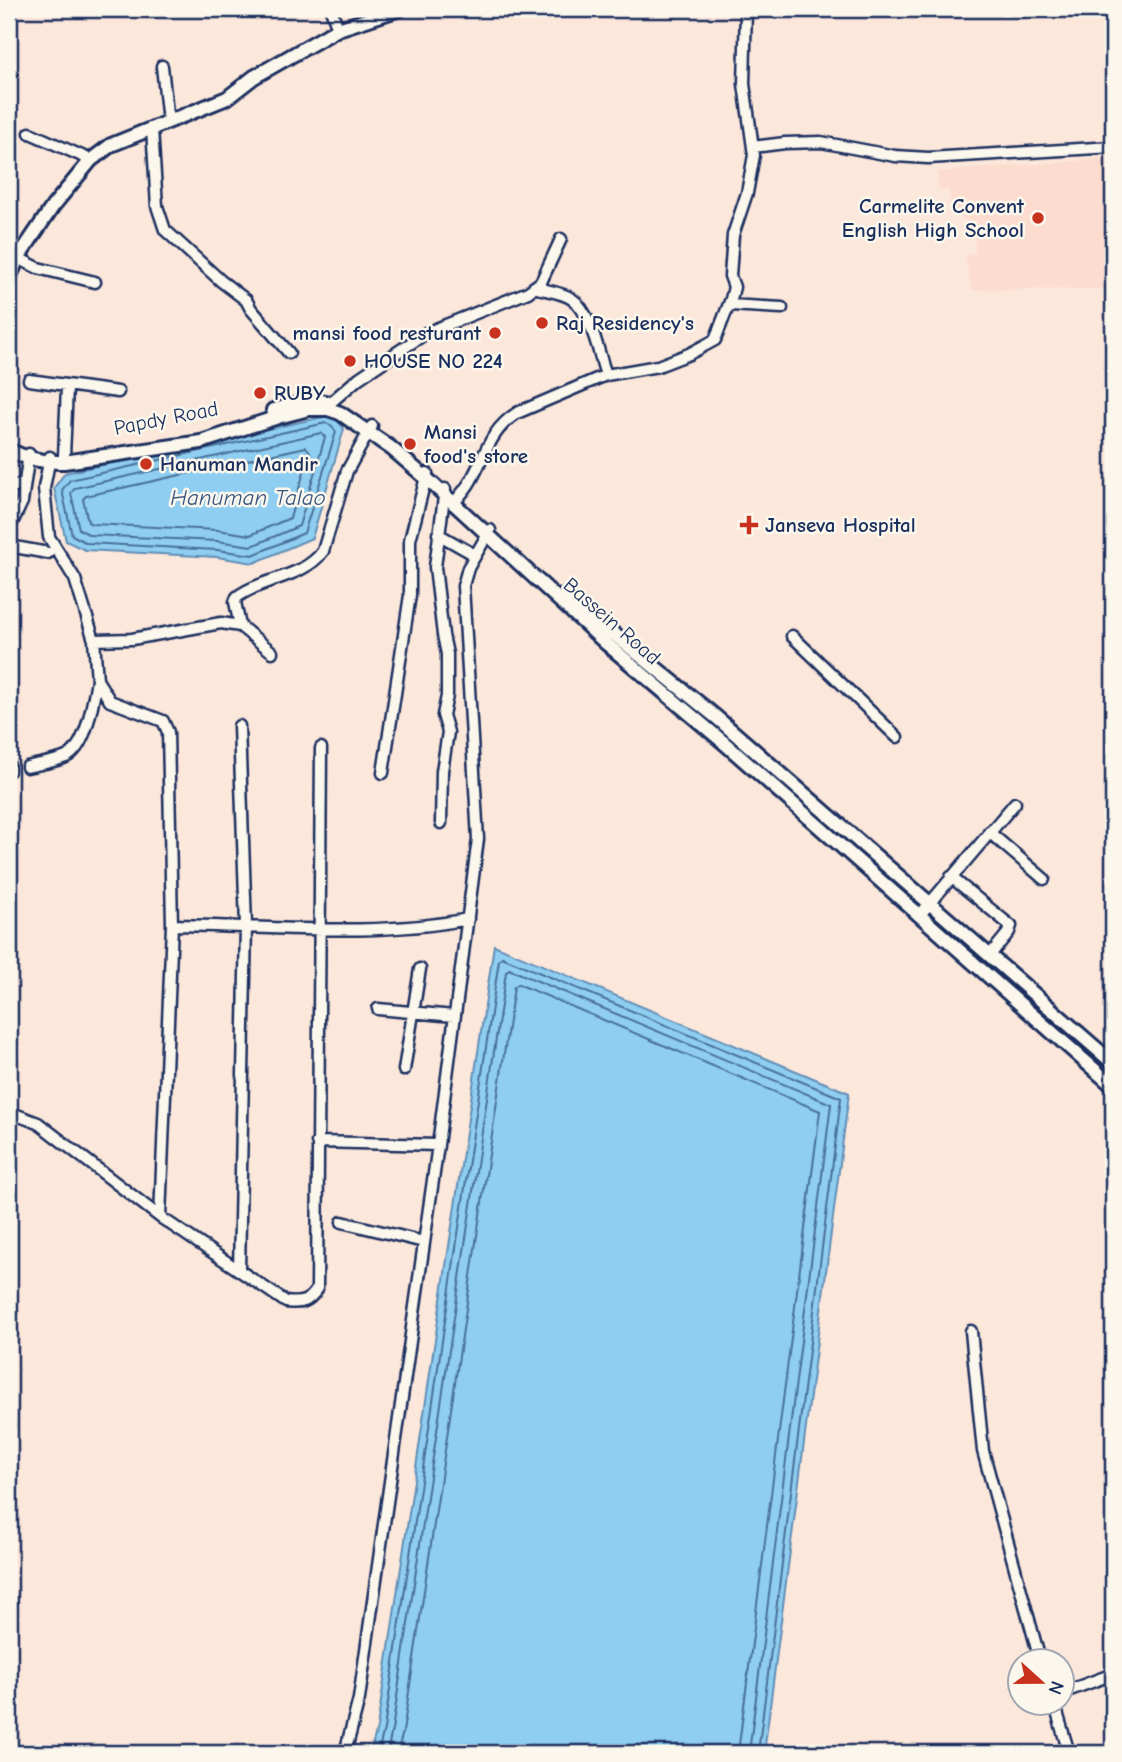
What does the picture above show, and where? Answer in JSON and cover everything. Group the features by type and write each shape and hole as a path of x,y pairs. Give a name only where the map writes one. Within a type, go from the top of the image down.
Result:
{"main road":[{"path":"9,278 18,258 53,206 91,160 111,145 227,98 254,76 338,29 400,9"},
{"name":"Papdy Road","path":"9,443 28,456 49,460 206,434 293,404 314,400 329,406"},
{"path":"49,460 201,442 278,417 329,406"},
{"name":"Bassein Road","path":"329,406 342,407 426,475 607,644 722,741 1113,1086"},
{"path":"9,450 28,456"},
{"name":"Bassein Road","path":"488,533 716,717 1113,1063"},
{"path":"802,812 811,800"}],"street":[{"path":"331,9 338,29"},
{"path":"441,824 442,771 448,732 443,715 447,696 447,654 435,567 438,534 450,497 470,481 488,443 506,420 517,413 606,375 658,366 715,340 730,305 734,287 730,276 733,235 747,193 754,155 745,107 746,9"},
{"path":"162,66 168,122"},
{"path":"152,129 157,206 165,230 246,300 289,353"},
{"path":"30,133 91,160"},
{"path":"753,147 821,142 895,156 928,158 1113,147"},
{"path":"329,406 359,378 426,332 528,292 541,282 561,239"},
{"path":"18,258 38,268 95,282"},
{"path":"534,287 566,296 580,306 606,375"},
{"path":"730,305 782,308"},
{"path":"29,380 118,392"},
{"path":"64,456 67,387"},
{"path":"240,626 235,601 237,597 303,567 316,560 323,551 347,471 370,429"},
{"path":"9,529 22,502 28,456"},
{"path":"27,767 67,757 75,750 83,736 97,680 94,640 75,579 50,537 44,488 49,460"},
{"path":"383,773 410,595 410,540 426,475"},
{"path":"9,487 24,484"},
{"path":"345,1753 359,1699 438,1145 478,839 463,586 468,568 488,533"},
{"path":"438,534 475,555"},
{"path":"9,546 48,553"},
{"path":"94,640 132,639 220,623 240,626 271,652"},
{"path":"792,636 897,737"},
{"path":"97,680 110,701 163,722 168,732 172,925 160,1217"},
{"path":"239,726 246,926 239,1270"},
{"path":"9,1112 38,1123 160,1217 286,1302 300,1304 312,1297 317,1289 321,748"},
{"path":"9,765 9,771"},
{"path":"919,916 1015,803"},
{"path":"989,832 1044,879"},
{"path":"951,877 1010,926 1009,932 990,956"},
{"path":"172,925 402,928 468,919"},
{"path":"404,1070 420,969"},
{"path":"379,1009 454,1016"},
{"path":"317,1142 438,1145"},
{"path":"342,1222 424,1242"},
{"path":"971,1331 984,1451 1036,1646"},
{"path":"1076,1688 1113,1674"},
{"path":"1058,1716 1069,1753"}],"shaded area":[{"name":"Carmelite Convent English High School","path":"1113,159 1113,289 972,290 965,256 975,253 973,225 951,211 949,189 939,190 937,172"}],"water":[{"name":"Hanuman Talao","path":"328,416 337,420 344,429 312,538 254,563 217,557 85,550 66,541 54,488 65,473"},
{"path":"494,945 849,1093 764,1753 370,1753 377,1728"}],"place":[{"name":"Carmelite Convent English High School","path":"1038,218"},
{"name":"Raj Residency's","path":"542,323"},
{"name":"mansi food resturant","path":"495,333"},
{"name":"HOUSE NO 224","path":"350,361"},
{"name":"RUBY","path":"260,393"},
{"name":"Mansi food's store","path":"410,444"},
{"name":"Hanuman Mandir","path":"146,464"},
{"name":"Janseva Hospital","path":"749,525"}]}
